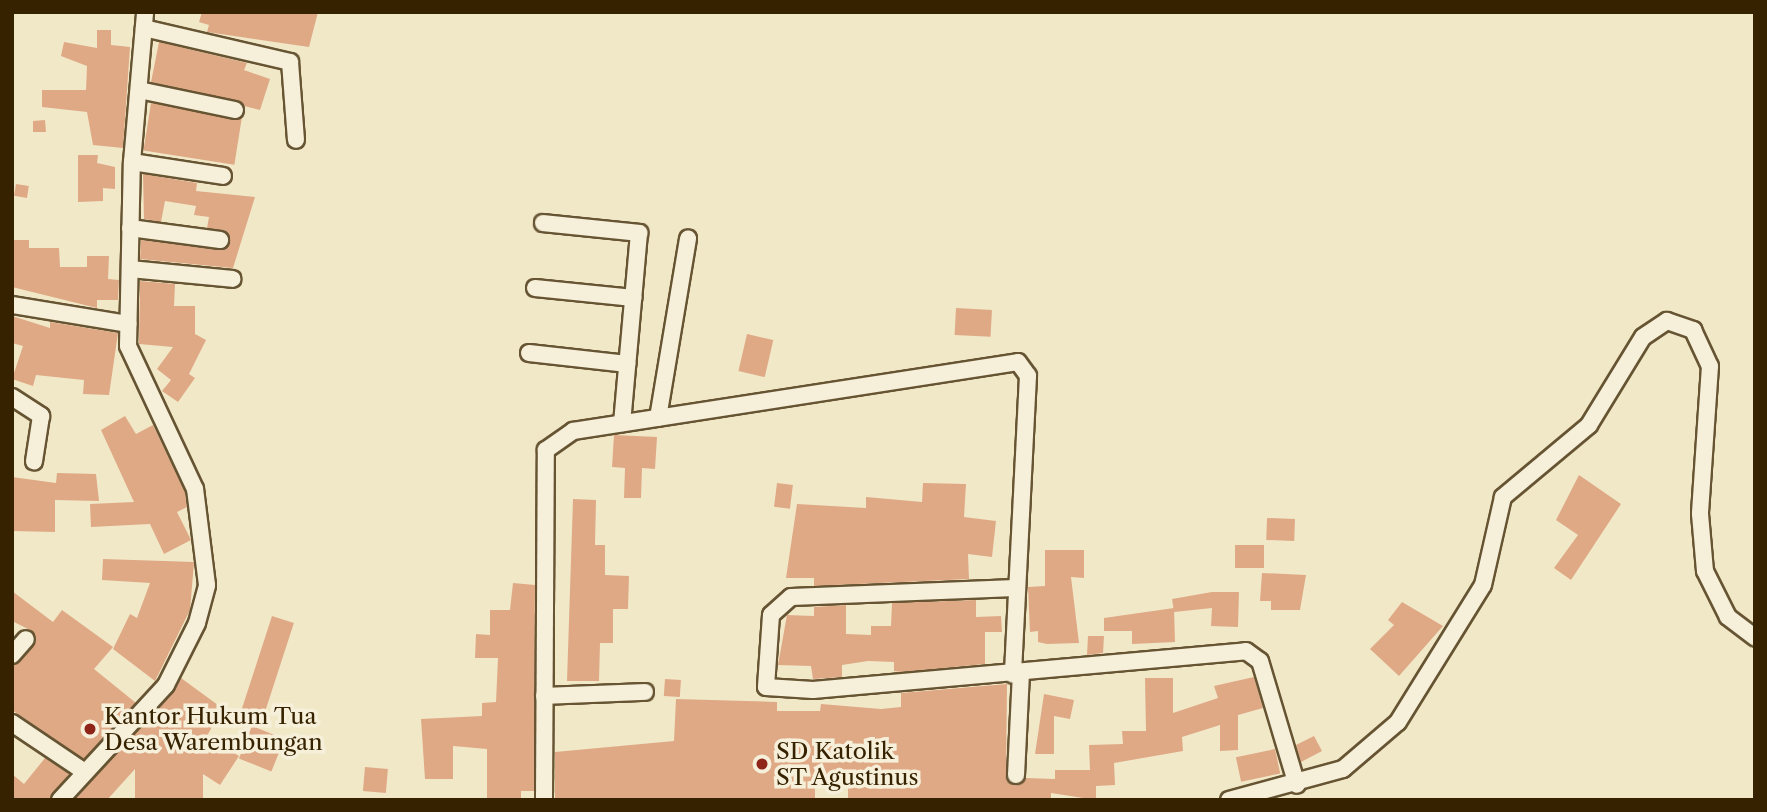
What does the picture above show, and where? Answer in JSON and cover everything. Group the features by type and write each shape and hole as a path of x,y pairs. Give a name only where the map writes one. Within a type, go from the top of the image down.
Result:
{"street":[{"path":"60,800 166,685 197,623 207,585 195,489 132,359 128,324 132,162 144,20 290,62 296,140"},
{"path":"139,90 235,110"},
{"path":"132,162 223,176"},
{"path":"543,223 639,233 622,423"},
{"path":"130,228 220,240"},
{"path":"657,418 688,238"},
{"path":"130,269 233,279"},
{"path":"535,288 633,299"},
{"path":"12,305 128,324"},
{"path":"1229,800 1297,785 1343,769 1398,722 1483,585 1503,497 1589,425 1643,337 1667,320 1693,330 1710,366 1700,514 1705,571 1728,617 1755,637"},
{"path":"529,353 627,364"},
{"path":"544,800 547,450 566,433 1018,362 1028,376 1015,588 1016,775"},
{"path":"12,397 41,416 34,461"},
{"path":"1015,588 791,597 771,615 765,684 769,690 813,691 1253,653 1297,785"},
{"path":"12,655 26,639"},
{"path":"544,696 645,691"},
{"path":"12,723 85,772"}],"building":[{"path":"202,12 318,12 309,47 207,32 209,25 199,22"},
{"path":"97,30 111,30 111,45 130,47 123,148 93,145 87,112 42,107 42,90 86,90 87,66 61,56 64,42 97,48"},
{"path":"159,42 247,63 244,70 270,79 260,110 151,82"},
{"path":"151,103 242,117 234,165 143,150"},
{"path":"45,120 46,132 33,132 33,121"},
{"path":"78,155 98,155 97,163 115,167 115,189 103,188 103,201 78,202"},
{"path":"143,174 197,183 196,191 255,197 233,268 140,259 141,240 219,250 230,241 226,231 207,228 209,217 194,215 196,206 165,201 161,222 144,219"},
{"path":"16,184 29,186 27,198 14,196"},
{"path":"12,240 29,240 29,248 59,248 60,267 87,267 87,256 109,256 108,279 119,280 118,300 97,300 97,308 12,287"},
{"path":"140,281 175,284 174,306 195,306 195,334 206,340 189,374 195,378 178,402 162,391 171,380 157,369 173,347 139,344"},
{"path":"956,308 992,310 991,337 955,335"},
{"path":"12,316 50,328 50,322 118,333 109,395 83,394 84,380 36,375 33,386 12,379 23,346 12,343"},
{"path":"747,334 773,340 765,377 738,371"},
{"path":"125,416 136,434 153,425 185,492 187,507 177,512 191,540 164,554 150,524 91,527 90,504 134,502 101,430"},
{"path":"614,435 657,437 655,469 642,468 641,498 624,498 625,468 612,467"},
{"path":"57,473 96,474 99,501 55,500 55,532 12,531 12,477 56,483"},
{"path":"1579,475 1621,504 1571,580 1554,568 1578,535 1556,520"},
{"path":"777,483 793,485 790,509 774,507"},
{"path":"923,483 966,484 964,517 996,521 992,557 968,554 969,579 814,586 814,578 786,578 797,504 866,508 866,497 922,502"},
{"path":"573,499 596,500 595,545 605,545 605,575 629,576 628,609 613,609 613,643 600,643 599,681 567,681"},
{"path":"1267,518 1295,519 1294,541 1266,540"},
{"path":"1235,545 1264,545 1264,568 1235,568"},
{"path":"1045,550 1084,550 1084,578 1071,577 1079,643 1038,642 1038,631 1030,632 1028,587 1045,586"},
{"path":"103,559 194,562 190,610 155,681 113,649 130,614 137,618 150,583 102,580"},
{"path":"1262,573 1306,575 1300,610 1271,610 1271,601 1260,601"},
{"path":"513,583 535,585 534,791 521,791 521,800 487,800 487,749 453,746 453,779 425,779 421,719 482,716 482,703 496,702 498,658 475,658 476,634 490,635 490,610 510,610"},
{"path":"12,591 53,622 62,610 113,647 94,669 136,703 84,759 12,710 12,665 36,640 32,631 12,621"},
{"path":"1212,592 1239,592 1238,627 1211,626 1212,608 1174,612 1172,599"},
{"path":"976,600 976,617 1001,616 1002,632 985,632 985,664 901,672 894,671 894,662 868,661 842,665 842,677 813,679 811,666 778,665 787,615 814,616 814,607 846,605 846,634 871,635 871,626 891,626 892,603"},
{"path":"1402,602 1443,626 1399,676 1370,649 1394,625 1388,620"},
{"path":"1174,608 1175,642 1132,644 1132,631 1104,631 1104,618"},
{"path":"272,616 294,623 261,726 239,719"},
{"path":"1088,636 1104,636 1103,653 1087,655"},
{"path":"1254,677 1263,708 1238,715 1238,750 1220,751 1220,725 1182,737 1183,751 1114,763 1115,785 1096,786 1096,800 1051,793 1051,800 848,800 848,787 815,787 815,800 555,800 555,752 674,741 676,699 777,702 777,711 820,711 821,704 881,709 901,707 901,693 1007,684 1006,775 1016,785 1026,778 1055,779 1055,770 1090,770 1089,745 1123,744 1122,731 1146,731 1145,678 1173,678 1173,713 1218,698 1214,686"},
{"path":"181,678 222,708 207,736 239,756 220,785 203,774 203,800 135,800 135,769 107,800 75,800"},
{"path":"665,679 681,680 680,697 664,696"},
{"path":"1044,694 1074,700 1070,719 1054,716 1054,754 1035,754"},
{"path":"252,726 284,739 271,772 239,758"},
{"path":"1314,736 1322,751 1301,762 1296,745"},
{"path":"1275,749 1280,773 1241,782 1236,757"},
{"path":"45,758 69,774 50,800 12,800 12,774 24,784"},
{"path":"365,767 388,769 386,793 363,791"}],"place":[{"name":"Kantor Hukum Tua Desa Warembungan","path":"90,729"},
{"name":"SD Katolik ST Agustinus","path":"762,764"}]}
